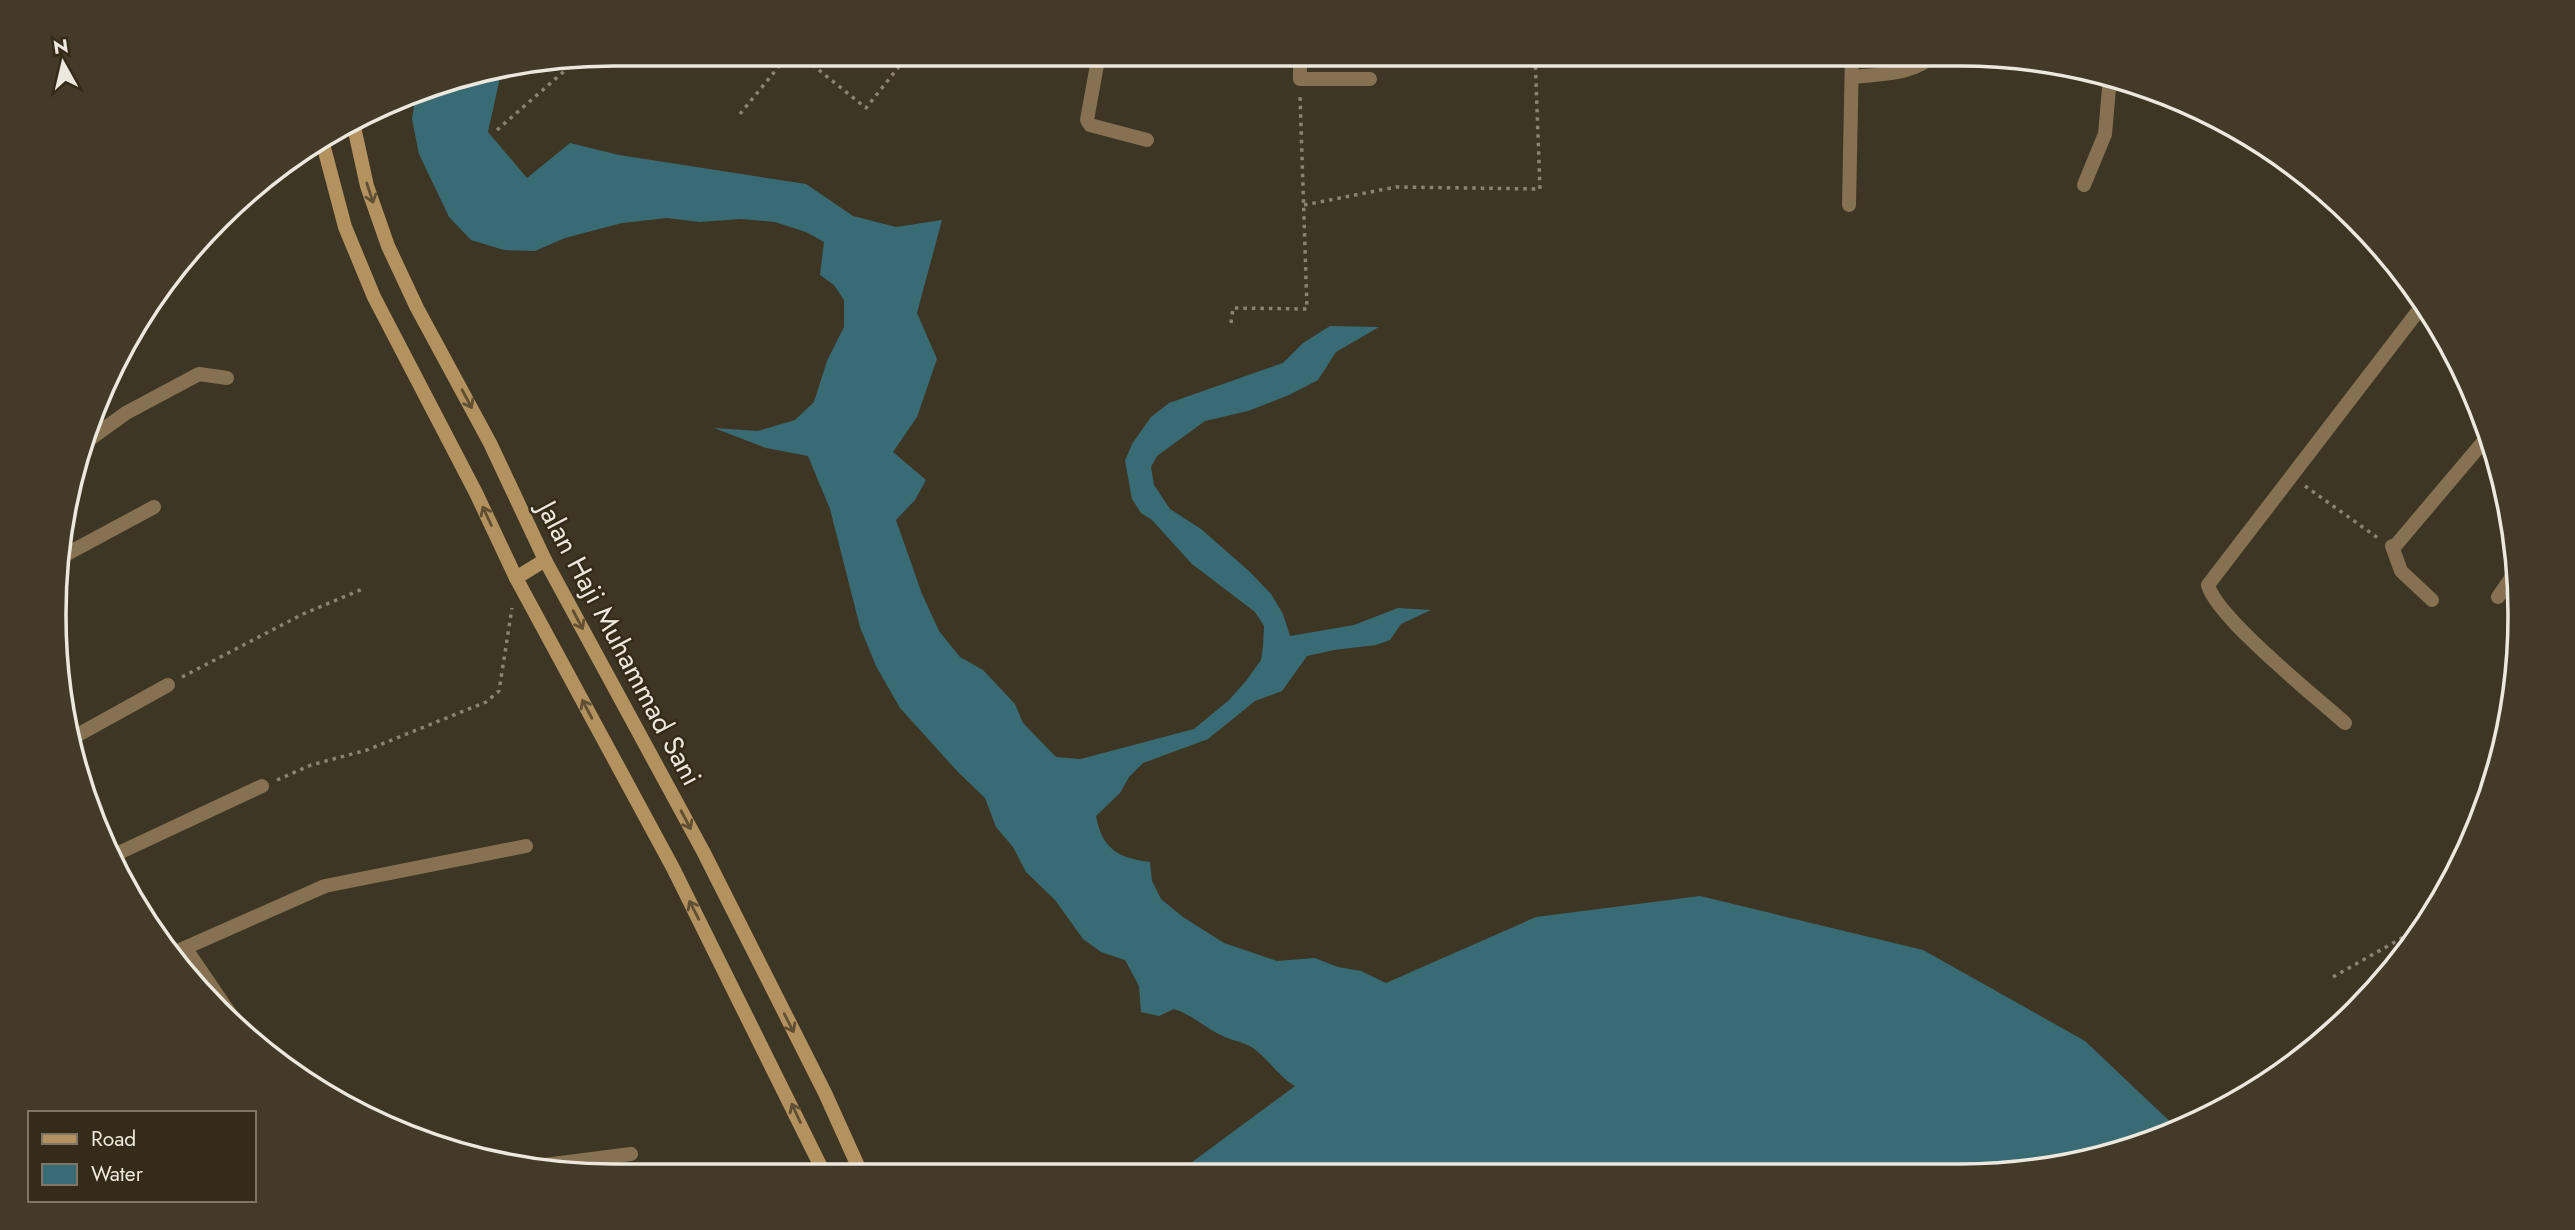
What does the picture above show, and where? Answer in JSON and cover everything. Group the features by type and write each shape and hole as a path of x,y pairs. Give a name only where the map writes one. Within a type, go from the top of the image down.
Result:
{"main road":[{"name":"Jalan Haji Muhammad Sani","path":"355,132 367,186 388,246 416,308 490,443 545,560 702,851 825,1093 857,1164"},
{"name":"Jalan Haji Muhammad Sani","path":"325,150 345,227 373,297 476,493 516,578 673,868 820,1164"},
{"path":"516,578 545,560"}],"street":[{"path":"1098,66 1087,120 1090,125 1147,140"},
{"path":"1300,66 1300,79 1370,79"},
{"path":"1849,205 1853,66"},
{"path":"1853,77 1902,72 1918,66"},
{"path":"2084,185 2105,134 2109,87"},
{"path":"2345,723 2231,620 2214,600 2208,585 2417,312"},
{"path":"98,433 126,413 199,374 227,378"},
{"path":"2432,600 2401,571 2392,546 2396,545 2481,444"},
{"path":"70,553 154,507"},
{"path":"2498,597 2507,584"},
{"path":"80,734 168,685"},
{"path":"120,852 261,786"},
{"path":"181,950 325,886 526,846"},
{"path":"186,948 212,987"},
{"path":"572,1161 631,1154"}],"path":[{"path":"740,114 779,66"},
{"path":"814,66 866,108 899,66"},
{"path":"1304,205 1396,187 1539,189 1535,66"},
{"path":"497,130 569,69"},
{"path":"1231,323 1233,308 1307,309 1300,79"},
{"path":"2291,477 2392,546"},
{"path":"261,786 311,765 368,750 486,702 499,691 516,578"},
{"path":"168,685 303,614 365,588"},
{"path":"2333,977 2404,937"}],"water":[{"path":"500,79 488,132 527,178 570,143 619,155 806,184 853,216 896,227 942,220 917,313 937,359 917,417 893,452 926,480 915,500 896,520 922,594 939,631 960,657 983,670 1015,704 1023,723 1056,757 1080,759 1194,729 1229,700 1261,660 1264,626 1255,612 1192,564 1152,520 1141,513 1132,499 1125,461 1132,444 1151,417 1169,403 1283,363 1303,343 1330,326 1379,327 1336,352 1318,380 1248,411 1205,421 1157,456 1151,467 1154,485 1170,509 1201,529 1271,594 1283,614 1290,636 1354,625 1398,608 1431,610 1401,624 1390,640 1376,645 1307,656 1282,691 1255,701 1208,739 1143,763 1129,777 1120,793 1096,816 1102,837 1113,850 1129,858 1150,862 1152,881 1161,899 1183,917 1224,943 1277,961 1315,958 1338,967 1361,971 1386,983 1536,917 1700,896 1923,950 2085,1041 2170,1122 2102,1145 2067,1153 2032,1159 1960,1164 1190,1164 1295,1086 1254,1049 1217,1033 1181,1012 1174,1009 1159,1016 1141,1012 1139,986 1125,960 1101,952 1083,939 1055,900 1026,872 1013,847 996,827 985,798 900,708 876,666 860,627 830,509 808,456 766,448 714,428 758,431 795,420 814,402 827,361 844,327 844,300 834,285 820,275 824,242 806,232 775,222 741,219 700,222 667,218 622,223 565,238 535,251 504,250 471,240 449,217 419,154 412,119 414,105"}]}
